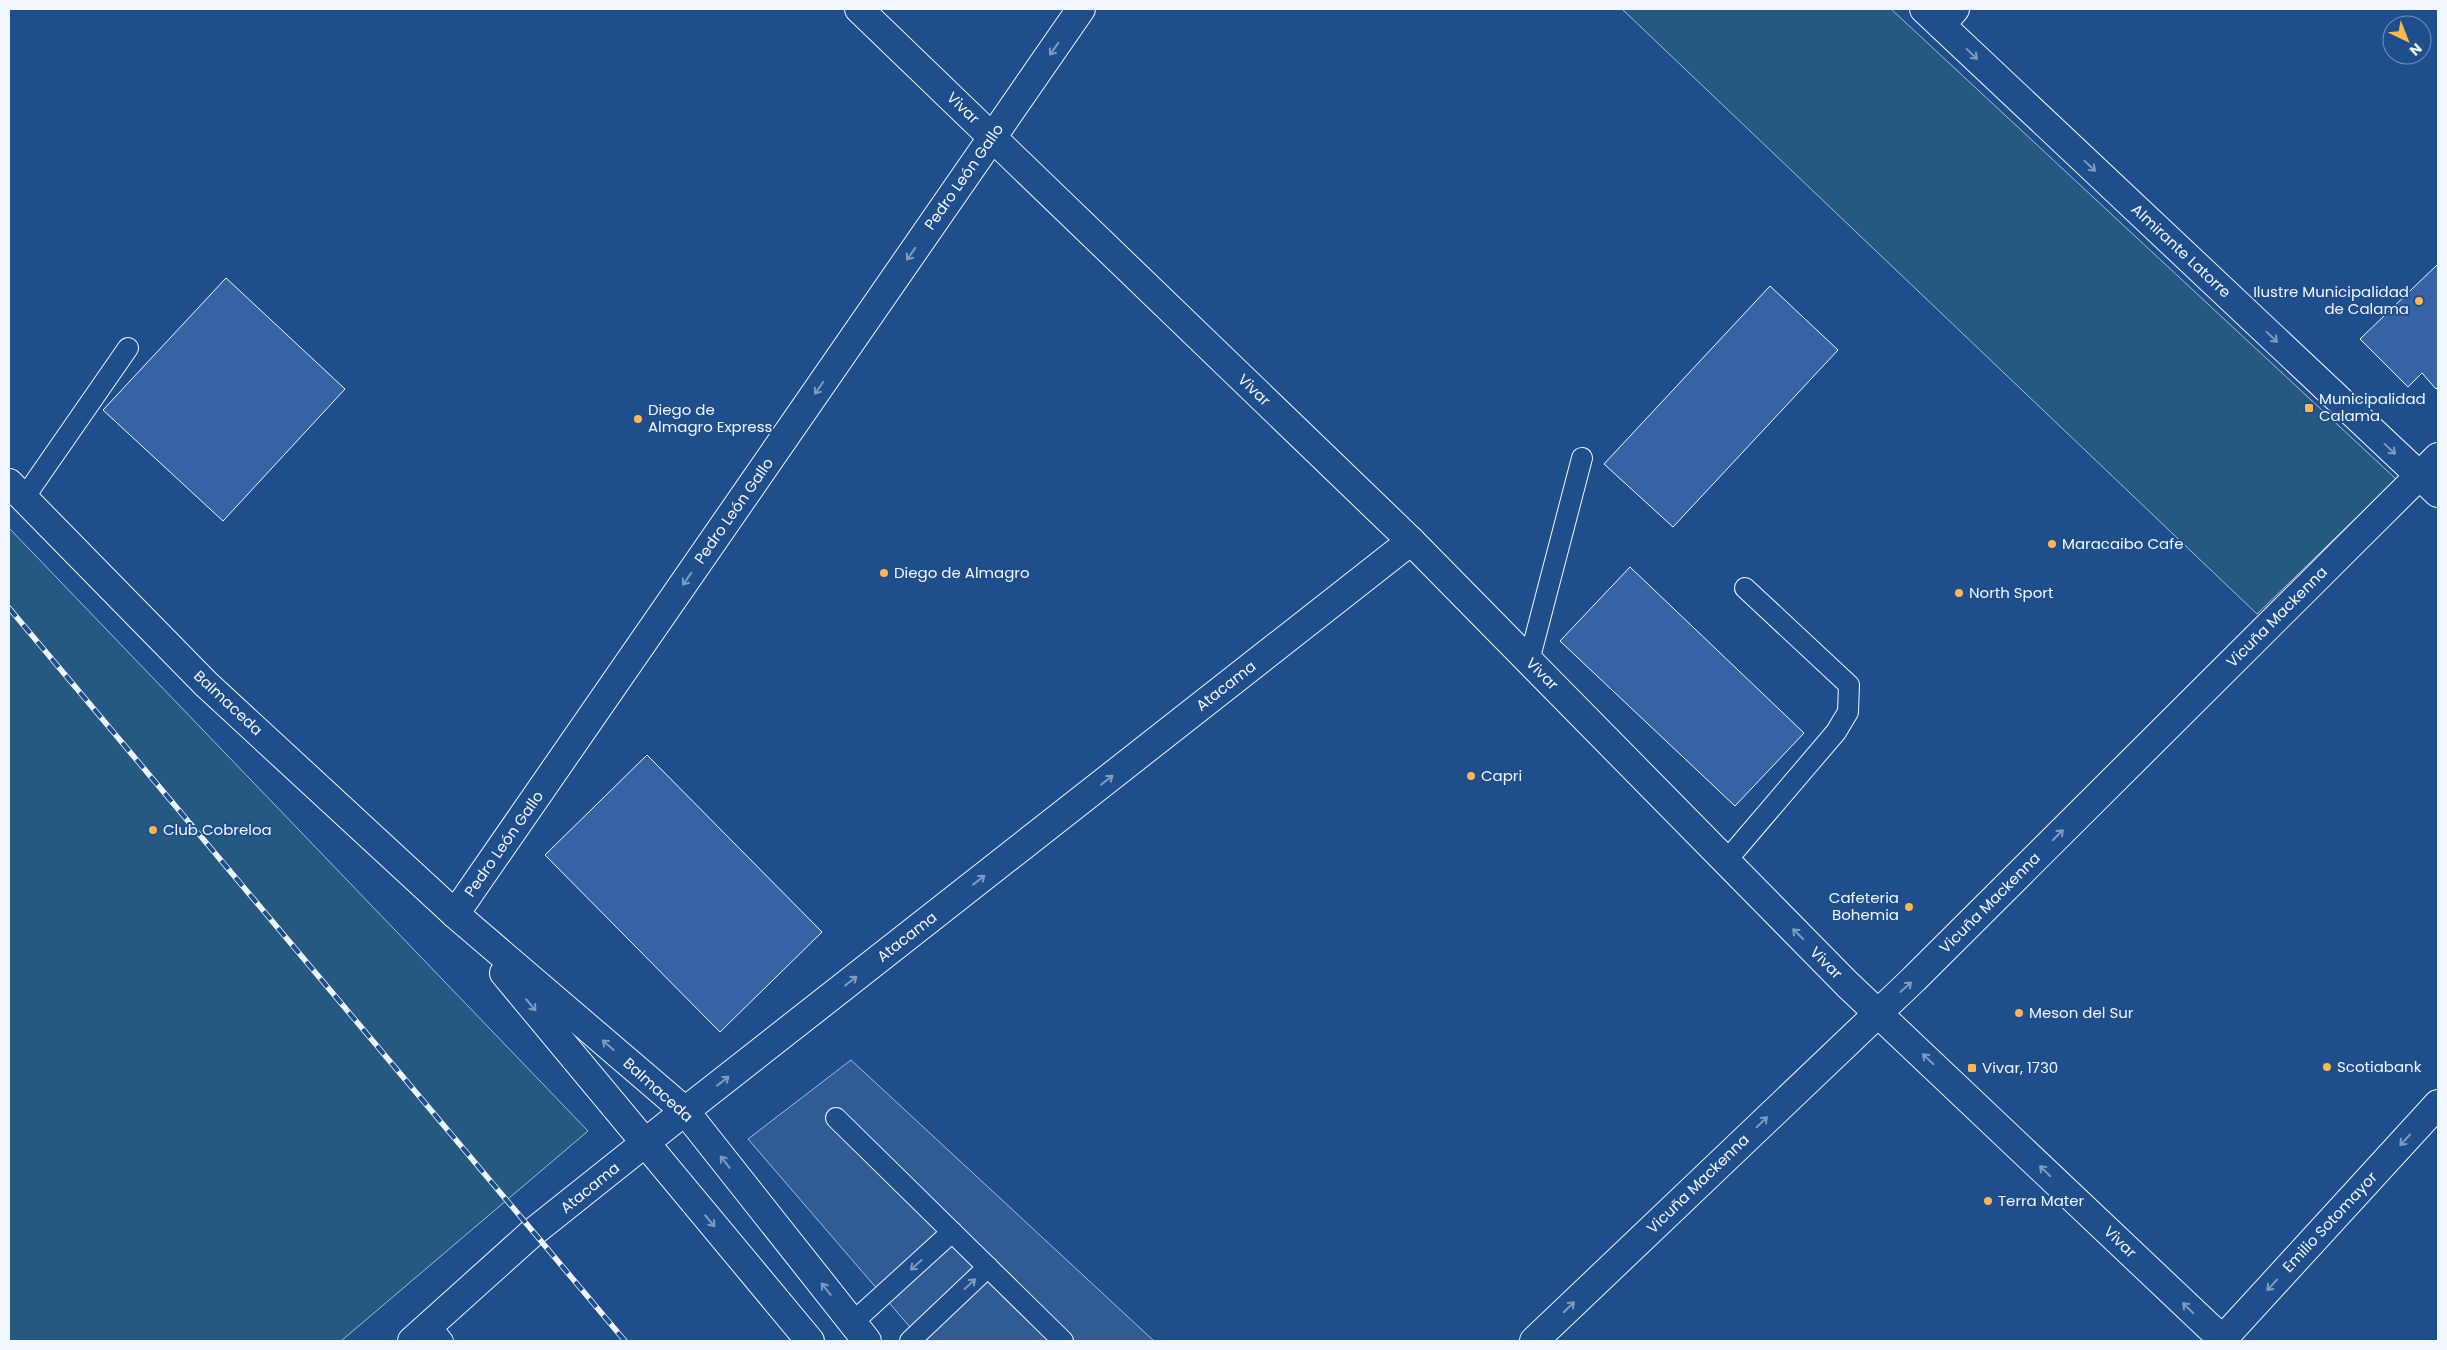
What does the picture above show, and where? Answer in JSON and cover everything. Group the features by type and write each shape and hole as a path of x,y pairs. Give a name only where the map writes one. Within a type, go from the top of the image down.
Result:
{"main road":[{"name":"Vivar","path":"859,9 1411,541 1848,985 2222,1341"},
{"name":"Pedro León Gallo","path":"456,914 1081,9"},
{"name":"Almirante Latorre","path":"1940,14 2428,485"},
{"name":"Vicuña Mackenna","path":"1534,1341 2428,485 2438,457"},
{"name":"Balmaceda","path":"16,490 206,684 456,914 685,1111 860,1332"},
{"name":"Atacama","path":"428,1336 532,1233 1411,541"},
{"name":"Balmaceda","path":"456,914 810,1341"},
{"name":"Emilio Sotomayor","path":"2222,1341 2438,1104"}],"lane":[{"path":"16,490 128,348"},
{"path":"1529,661 1582,458"},
{"path":"1726,861 1836,732 1848,712 1849,684 1745,588"},
{"path":"836,1118 1063,1341"},
{"path":"860,1332 952,1232"},
{"path":"910,1341 988,1267"}],"shaded area":[{"path":"1622,9 1891,9 2396,479 2257,614"},
{"name":"Club Cobreloa","path":"9,528 588,1131 341,1341 9,1341"},
{"path":"851,1060 1154,1341 922,1341 748,1139"}],"building":[{"name":"Ilustre Municipalidad de Calama","path":"2438,264 2438,387 2436,389 2422,373 2408,387 2360,339"},
{"path":"226,278 345,389 223,521 103,410"},
{"path":"1770,286 1838,350 1673,527 1604,464"},
{"path":"1630,567 1804,733 1735,806 1560,641"},
{"path":"647,755 822,932 720,1032 545,855"}],"railway":[{"path":"9,608 625,1341"}],"place":[{"name":"Ilustre Municipalidad de Calama","path":"2419,301"},
{"name":"Municipalidad Calama","path":"2309,408"},
{"name":"Diego de Almagro Express","path":"638,419"},
{"name":"Maracaibo Cafe","path":"2052,544"},
{"name":"Diego de Almagro","path":"884,573"},
{"name":"North Sport","path":"1959,593"},
{"name":"Capri","path":"1471,776"},
{"name":"Club Cobreloa","path":"153,830"},
{"name":"Cafeteria Bohemia","path":"1909,907"},
{"name":"Meson del Sur","path":"2019,1013"},
{"name":"Scotiabank","path":"2327,1067"},
{"name":"Vivar, 1730","path":"1972,1068"},
{"name":"Terra Mater","path":"1988,1201"}]}
